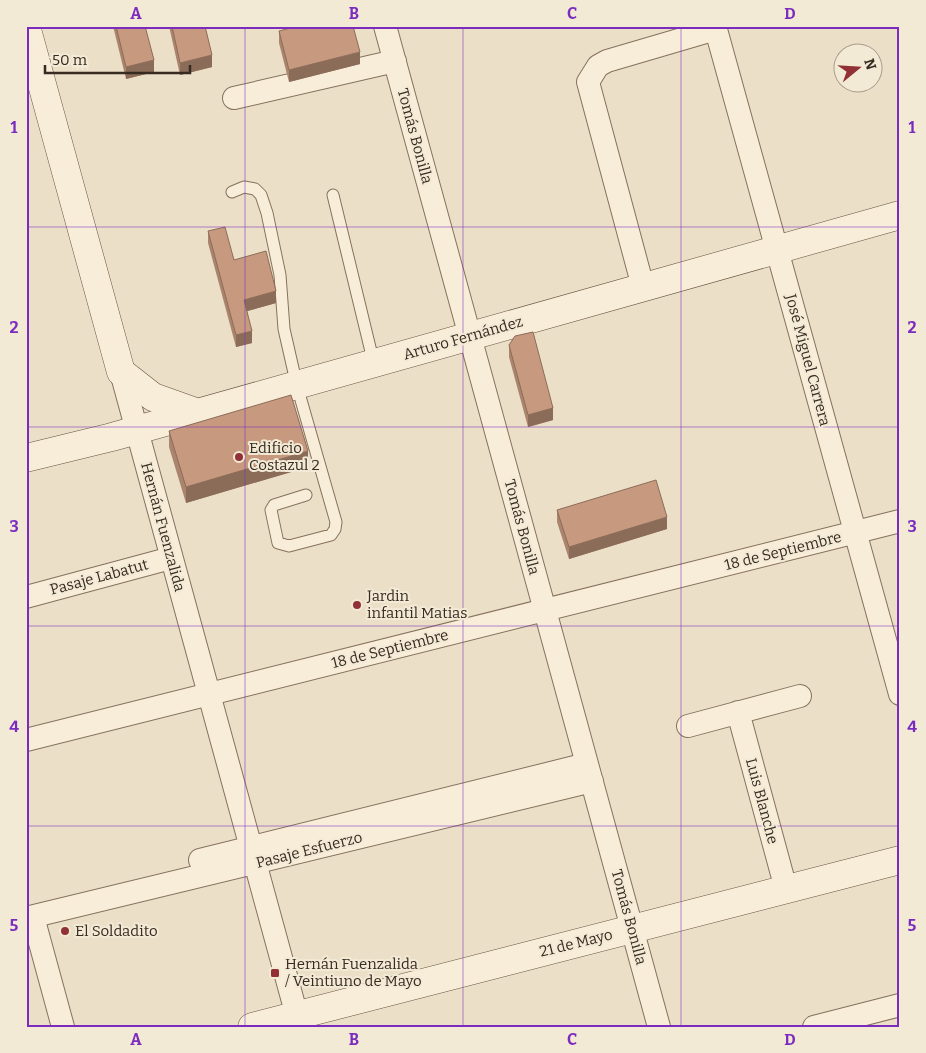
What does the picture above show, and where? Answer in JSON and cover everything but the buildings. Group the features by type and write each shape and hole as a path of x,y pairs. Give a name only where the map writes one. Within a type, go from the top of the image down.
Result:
{"main road":[{"name":"Hernán Fuenzalida","path":"26,26 121,372"},
{"name":"Arturo Fernández","path":"26,458 68,449 297,386 900,215"},
{"path":"121,372 153,397 198,413"},
{"name":"21 de Mayo","path":"252,1027 298,1021 632,929 900,860"}],"street":[{"name":"Tomás Bonilla","path":"385,26 659,1027"},
{"path":"643,287 588,82 598,66 607,61 716,28"},
{"name":"José Miguel Carrera","path":"716,28 900,694"},
{"path":"234,98 395,61"},
{"name":"Hernán Fuenzalida","path":"121,372 298,1021"},
{"name":"18 de Septiembre","path":"26,740 900,521"},
{"name":"Pasaje Labatut","path":"26,597 171,558"},
{"path":"688,726 800,696"},
{"name":"Luis Blanche","path":"738,712 786,889"},
{"name":"Pasaje Esfuerzo","path":"28,913 253,855 590,773"},
{"path":"28,913 63,1027"},
{"path":"814,1027 900,1005"}],"lane":[{"path":"232,192 244,187 255,189 260,195 267,213 280,276 284,329 297,386 336,522 335,529 331,535 289,546 278,543 271,510 274,505 306,495"},
{"path":"333,194 374,364"}],"place":[{"name":"Edificio Costazul 2","path":"239,457"},
{"name":"Jardin infantil Matias","path":"357,605"},
{"name":"El Soldadito","path":"65,931"},
{"name":"Hernán Fuenzalida / Veintiuno de Mayo","path":"275,973"}]}
